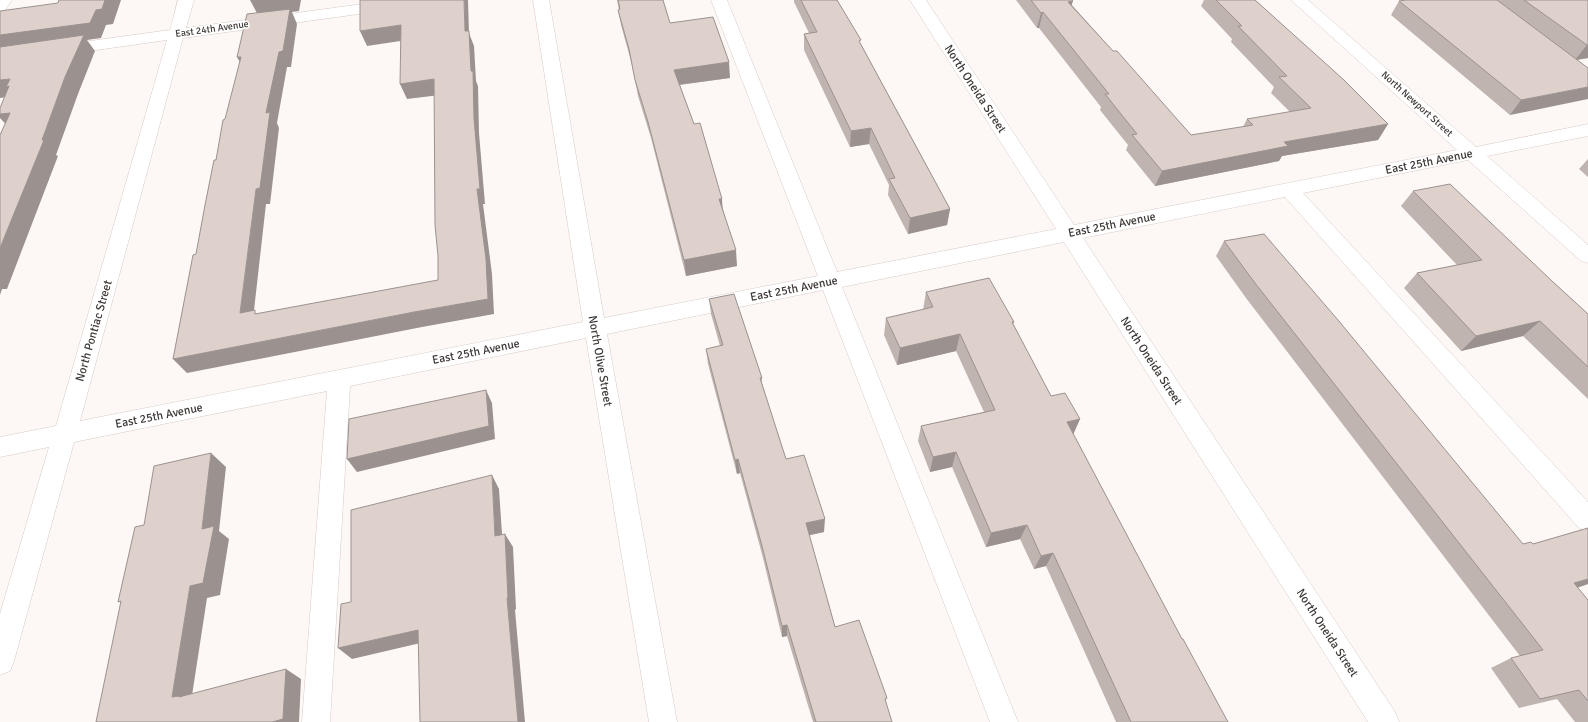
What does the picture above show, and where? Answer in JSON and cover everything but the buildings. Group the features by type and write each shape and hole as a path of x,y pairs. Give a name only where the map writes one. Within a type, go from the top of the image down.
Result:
{"street":[{"path":"0,7 4,0"},
{"name":"North Pontiac Street","path":"0,661 186,0"},
{"name":"East 24th Avenue","path":"46,52 177,34 359,5 425,0"},
{"name":"North Olive Street","path":"541,0 662,722"},
{"path":"719,0 1004,722"},
{"name":"North Oneida Street","path":"918,0 1384,722"},
{"name":"North Newport Street","path":"1299,0 1588,256"},
{"name":"East 25th Avenue","path":"0,447 1588,130"},
{"path":"1289,190 1588,520"},
{"path":"316,722 339,380"}]}
